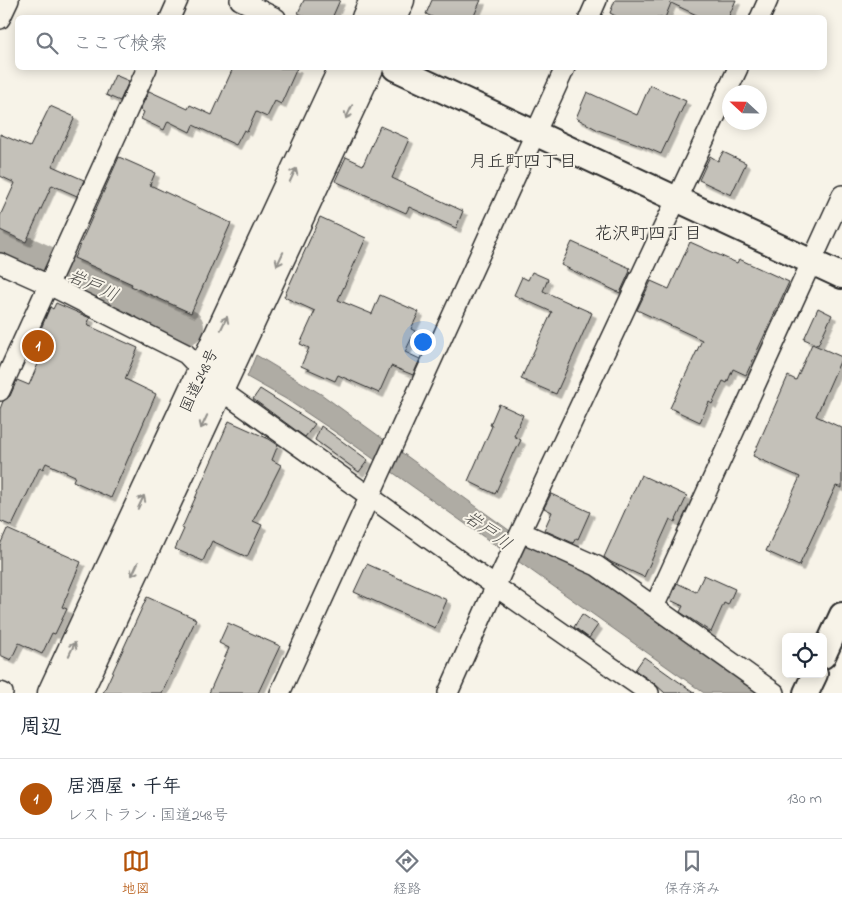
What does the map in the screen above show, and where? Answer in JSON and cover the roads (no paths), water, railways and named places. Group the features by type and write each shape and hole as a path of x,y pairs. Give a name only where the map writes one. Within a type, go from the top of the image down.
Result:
{"highway":[{"path":"367,15 374,0"},
{"path":"393,15 400,0"},
{"name":"国道248号","path":"78,693 343,70"},
{"name":"国道248号","path":"52,693 368,70"}],"street":[{"path":"0,19 9,0"},
{"path":"171,15 178,0"},
{"path":"240,0 270,15"},
{"path":"590,15 597,0"},
{"path":"761,15 768,0"},
{"path":"0,391 146,70"},
{"path":"399,70 842,276"},
{"path":"280,693 564,70"},
{"path":"448,693 495,586 737,70"},
{"path":"654,607 842,195"},
{"path":"0,263 49,285 186,354 210,380 495,586 623,685 649,693"},
{"path":"520,534 597,566 775,693"},
{"path":"827,647 842,615"},
{"path":"806,693 813,678"}],"water":[{"path":"256,355 321,394 528,544 591,573 765,693 704,693 347,440 286,399 247,377"}],"waterway":[{"name":"岩戸川","path":"0,243 186,327"}],"place":[{"name":"居酒屋・千年","path":"38,346"}],"district":[{"name":"月丘町四丁目","path":"523,161"},
{"name":"花沢町四丁目","path":"648,233"}]}
